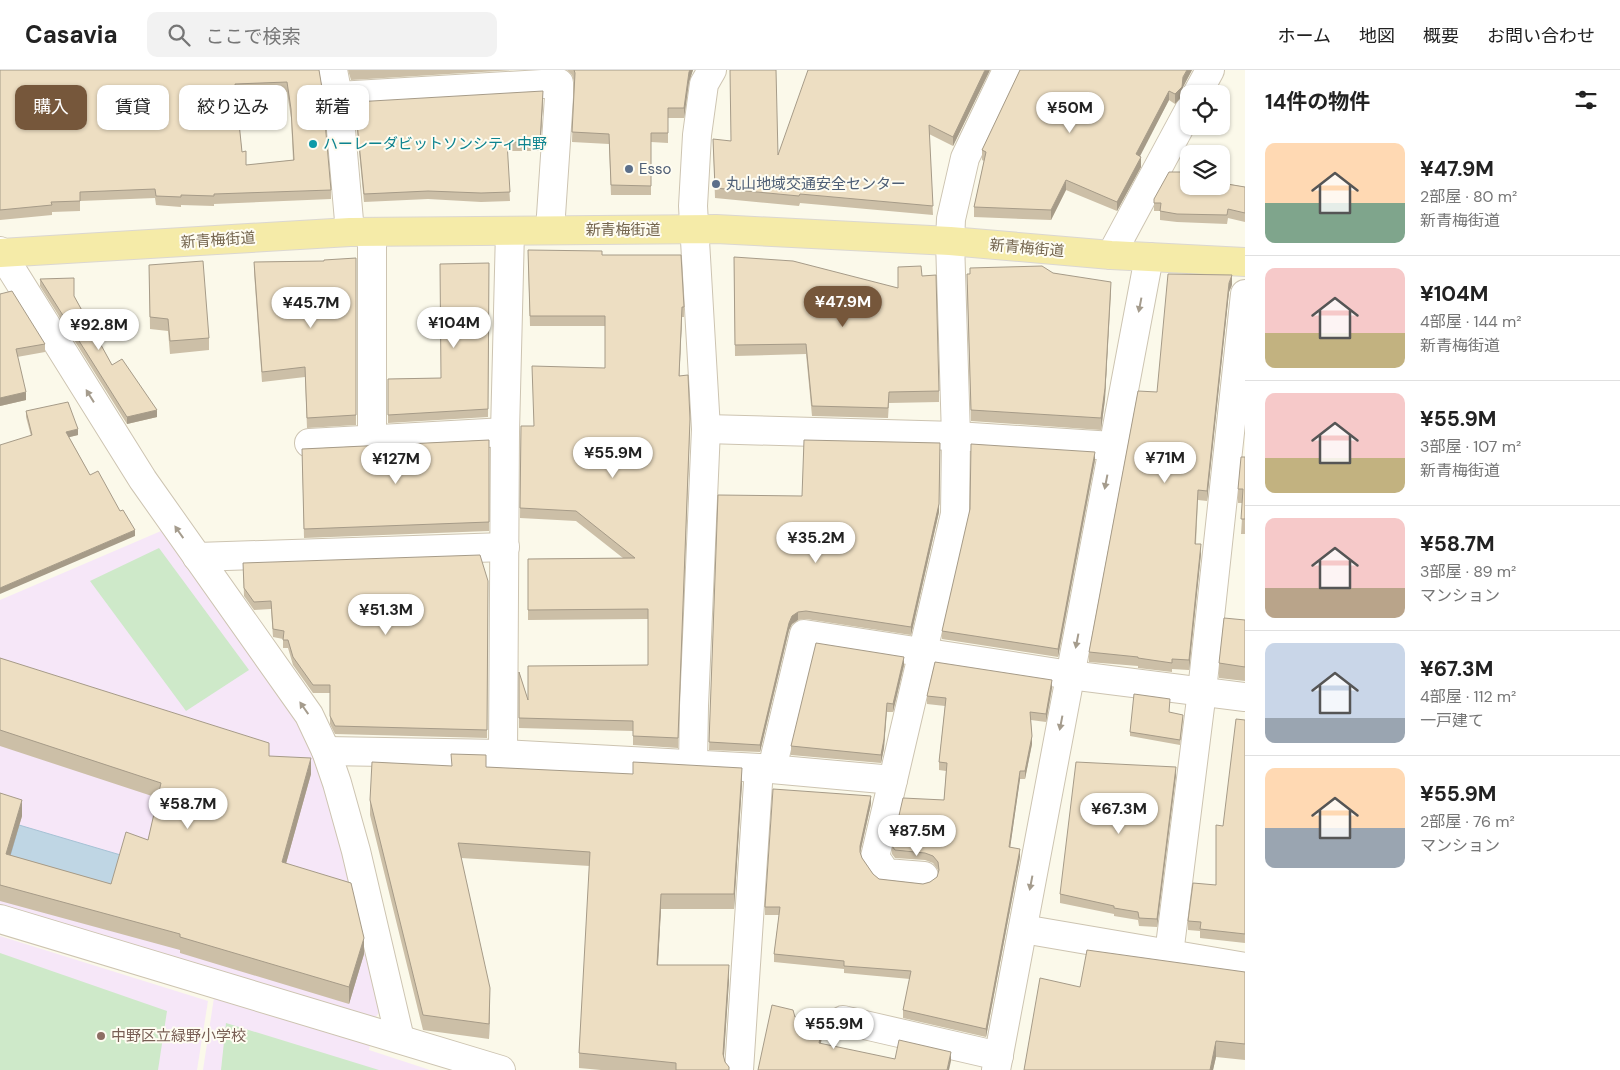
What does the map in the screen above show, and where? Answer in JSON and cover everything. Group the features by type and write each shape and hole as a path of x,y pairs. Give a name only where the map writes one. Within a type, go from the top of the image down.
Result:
{"main road":[{"name":"新青梅街道","path":"1,253 361,232 716,229 950,242 1110,255 1245,262"}],"street":[{"path":"924,876 886,873 875,857 955,514 956,436 950,242 951,219 966,158 1007,70"},
{"path":"1202,85 1210,70"},
{"path":"693,765 706,429 693,206 697,135 704,84 703,72"},
{"path":"372,439 361,232 336,83 559,83 550,230"},
{"path":"1110,255 1180,127"},
{"path":"503,754 505,432 510,231"},
{"path":"1,253 143,480 309,715 326,751 337,783 356,851 400,1039"},
{"path":"843,1020 998,1063 1148,257"},
{"path":"1169,954 1202,691 1245,294"},
{"path":"706,429 956,436 1113,446"},
{"path":"309,443 505,432"},
{"path":"196,557 505,547"},
{"path":"739,1070 766,768 804,634 1070,676 1202,691 1245,698"},
{"path":"326,751 503,754 766,768 893,780"},
{"path":"0,919 501,1070"},
{"path":"1023,929 1245,967"}],"shaded area":[{"path":"161,531 285,697 319,757 385,1005 375,1018 369,1050 430,1070 203,1070 218,971 0,906 0,600"},
{"name":"中野区立緑野小学校","path":"0,936 208,1001 197,1070 0,1070"}],"green space":[{"path":"159,548 249,670 186,711 90,581"},
{"name":"中野区立緑野小学校","path":"0,953 167,1011 158,1070 0,1070"},
{"path":"226,1023 379,1070 221,1070"}],"water":[{"path":"19,825 124,856 111,900 6,870"}],"building":[{"path":"0,70 319,70 322,85 297,85 297,130 326,130 331,190 214,194 214,196 181,195 181,197 156,196 155,189 80,192 80,201 51,202 52,205 0,210"},
{"path":"574,70 690,70 684,108 668,108 668,133 651,133 651,186 611,185 609,134 572,132"},
{"path":"730,70 776,70 778,155 808,70 985,70 953,137 929,125 933,206 715,188 713,139 731,141"},
{"path":"1020,70 1187,70 1180,89 1175,94 1169,91 1136,154 1141,157 1117,202 1066,180 1051,210 974,207 986,152 982,150"},
{"path":"543,91 540,142 507,142 510,192 428,191 364,194 358,130 369,130 369,101"},
{"path":"1169,172 1180,172 1180,195 1230,195 1230,184 1245,187 1245,213 1228,209 1227,215 1177,214 1160,211 1161,203 1154,203 1154,199"},
{"path":"528,250 602,251 602,255 681,255 684,307 682,307 679,376 688,375 690,419 678,738 633,736 633,721 519,718 519,672 528,700 528,666 648,665 648,609 528,610 528,559 635,558 576,511 520,508 521,426 534,426 532,366 605,368 605,316 530,316"},
{"path":"734,257 793,261 898,288 898,267 921,266 922,276 936,275 939,391 889,392 888,408 812,406 806,344 735,345"},
{"path":"356,258 356,415 307,418 305,367 262,372 254,262 324,261"},
{"path":"203,261 209,338 170,341 168,319 150,317 149,265"},
{"path":"489,263 488,409 388,415 388,379 441,378 440,264"},
{"path":"1042,266 1053,273 1111,282 1105,388 1101,418 971,410 967,274 970,274 970,268"},
{"path":"1168,274 1232,275 1229,283 1207,491 1198,490 1195,544 1201,544 1189,660 1172,659 1172,663 1089,652 1138,391 1157,392"},
{"path":"74,278 74,296 112,365 122,359 157,410 127,417 40,279"},
{"path":"12,291 45,344 16,349 26,392 0,398 0,294"},
{"path":"68,402 78,429 66,432 90,475 98,471 120,511 123,510 135,530 0,588 0,445 32,435 26,411"},
{"path":"489,440 489,522 304,529 302,449"},
{"path":"804,440 940,443 939,504 911,627 806,611 798,612 792,616 789,623 760,745 709,742 718,495 802,496"},
{"path":"971,444 1095,452 1058,649 942,631 970,509"},
{"path":"1241,457 1245,457 1245,519 1241,519 1243,489 1238,489"},
{"path":"480,555 488,581 487,730 335,726 330,716 330,685 313,685 293,657 288,640 283,640 284,631 273,629 271,601 254,602 244,588 243,563"},
{"path":"1224,618 1245,620 1245,667 1219,663"},
{"path":"816,643 904,657 893,704 887,703 881,755 791,746"},
{"path":"0,658 269,743 269,756 311,758 282,862 351,883 364,938 349,987 180,937 180,934 0,885 0,793 22,800 6,854 111,884 126,832 148,840 161,783 0,730"},
{"path":"935,662 1052,680 1046,714 1030,712 1032,736 1025,771 1020,771 1009,847 1020,849 986,1029 903,1010 911,971 844,966 844,961 774,954 780,907 765,907 773,789 871,796 860,852 873,874 879,879 923,884 937,877 939,870 938,862 933,856 925,853 895,850 892,846 903,798 944,800 947,763 939,762 946,698 927,696"},
{"path":"1134,694 1170,699 1169,712 1183,715 1180,740 1130,732"},
{"path":"1236,719 1245,720 1245,934 1200,929 1201,922 1188,921 1193,883 1216,885 1216,825 1223,826"},
{"path":"451,754 486,755 486,767 633,774 633,762 742,768 734,894 661,894 657,965 729,965 723,1054 729,1070 676,1070 676,1063 579,1053 590,852 458,843 490,988 489,1024 423,1015 370,800 372,762 452,766"},
{"path":"1076,762 1176,767 1157,919 1139,918 1138,912 1060,894"},
{"path":"1087,950 1245,972 1245,1044 1216,1041 1210,1070 1024,1070 1040,978 1080,987"},
{"path":"772,1005 793,1010 795,1017 823,1025 819,1043 895,1059 899,1040 951,1052 947,1070 758,1070"}],"place":[{"name":"ハーレーダビットソンシティ中野","path":"313,144"},
{"name":"Esso","path":"629,169"},
{"name":"丸山地域交通安全センター","path":"716,184"},
{"name":"中野区立緑野小学校","path":"101,1036"}]}
